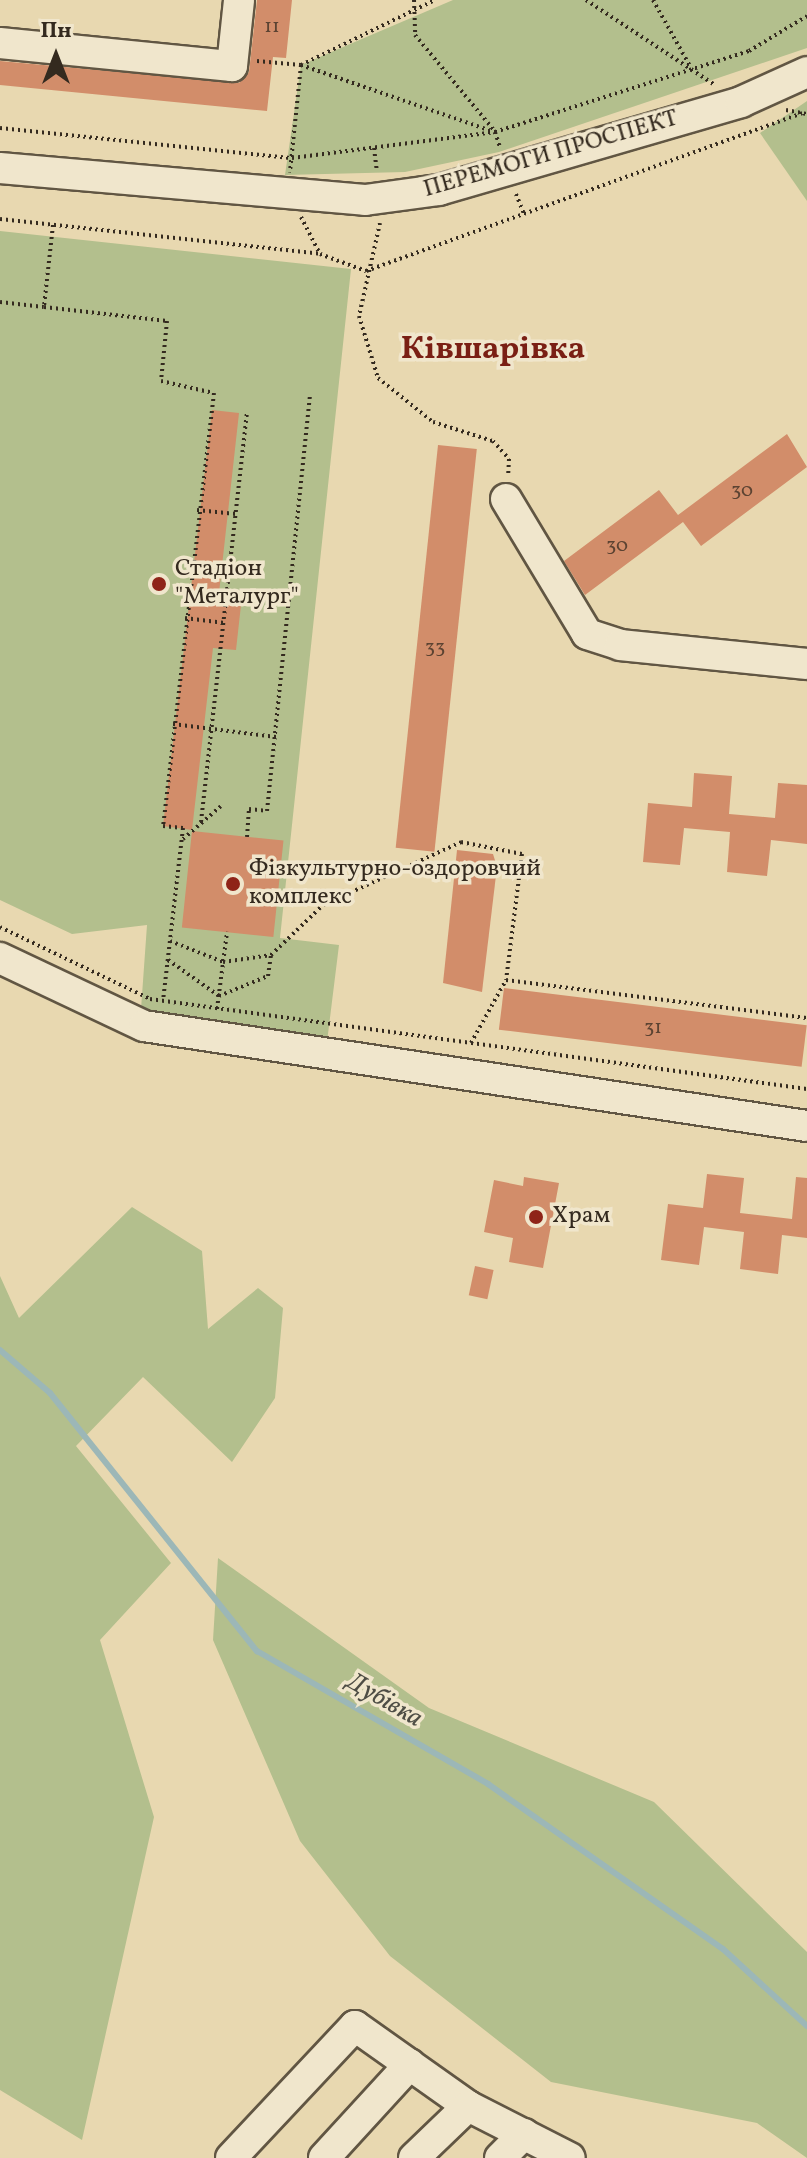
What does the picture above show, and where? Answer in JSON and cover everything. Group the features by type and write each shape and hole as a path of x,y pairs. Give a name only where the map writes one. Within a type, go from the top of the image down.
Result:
{"street":[{"path":"0,43 232,66 239,0"},
{"name":"ПЕРЕМОГИ ПРОСПЕКТ","path":"0,168 365,200 439,190 506,164 741,102 807,72"},
{"path":"506,499 587,634 620,645 807,664"},
{"path":"0,958 144,1026 807,1126"},
{"path":"231,2158 355,2026 468,2106 570,2158"},
{"path":"324,2158 410,2064"},
{"path":"414,2158 468,2106"},
{"path":"500,2158 524,2134"}],"path":[{"path":"414,0 415,35 495,132 524,214"},
{"path":"301,65 435,0"},
{"path":"586,0 741,102 807,114"},
{"path":"653,0 692,70"},
{"path":"0,128 292,158 495,132 749,51 807,16"},
{"path":"232,59 301,65 495,132"},
{"path":"301,65 288,193 320,254"},
{"path":"374,148 377,172"},
{"path":"380,223 359,316 378,378 433,422 493,441 509,459 506,499"},
{"path":"44,307 53,225"},
{"path":"0,302 167,321 161,381 214,393 163,826 183,828 163,1001"},
{"path":"247,837 249,809 267,811 310,395"},
{"path":"201,822 214,729 247,413"},
{"path":"199,510 236,514"},
{"path":"187,618 225,623"},
{"path":"175,724 276,737"},
{"path":"182,840 221,806"},
{"path":"170,941 223,962 271,955 323,905 461,842 522,854 506,980 471,1043"},
{"path":"0,927 163,1001 807,1089"},
{"path":"217,1009 227,932"},
{"path":"219,996 268,976 271,955"},
{"path":"168,960 219,996"},
{"path":"506,980 807,1018"}],"green space":[{"path":"453,0 807,0 807,48 499,152 405,172 285,175 301,65"},
{"path":"807,101 807,201 760,133"},
{"name":"Стадіон \"Металург\"","path":"0,231 351,269 280,938 339,945 327,1042 141,1009 147,925 72,934 0,900"},
{"path":"132,1207 202,1251 208,1329 258,1288 283,1308 275,1398 232,1462 143,1377 76,1446 171,1563 100,1640 154,1817 82,2140 0,2090 0,1276 19,1318"},
{"path":"218,1558 429,1708 654,1802 807,1952 807,2158 757,2123 551,2082 390,1956 300,1841 213,1640"}],"building":[{"path":"257,0 292,0 286,58 273,57 267,111 0,85 0,61 239,83 249,72"},
{"path":"212,410 239,413 219,593 242,596 236,650 213,648 192,830 163,826"},
{"path":"787,434 807,467 701,546 683,522 585,595 564,561 659,490 678,515"},
{"path":"438,445 477,449 434,852 396,848"},
{"path":"694,773 732,776 729,814 775,818 778,783 807,785 807,844 771,840 767,876 727,872 730,832 684,828 680,865 643,862 648,803 692,807"},
{"name":"Фізкультурно-оздоровчий комплекс","path":"192,831 283,841 273,937 182,927"},
{"path":"457,850 493,854 497,867 482,992 443,983"},
{"path":"504,988 807,1025 802,1067 499,1030"},
{"path":"707,1174 744,1178 740,1213 792,1219 796,1177 807,1178 807,1238 782,1235 778,1274 740,1269 744,1232 704,1227 699,1265 661,1260 668,1204 703,1208"},
{"path":"524,1177 559,1183 543,1268 509,1262 513,1238 484,1232 494,1180 523,1186"},
{"path":"475,1266 494,1270 487,1299 469,1295"}],"waterway":[{"name":"Дубівка","path":"0,1350 50,1393 257,1651 488,1784 723,1949 807,2026"}],"place":[{"name":"Стадіон \"Металург\"","path":"159,584"},
{"name":"Фізкультурно-оздоровчий комплекс","path":"233,884"},
{"name":"Храм","path":"536,1217"}],"district":[{"name":"Ківшарівка","path":"493,350"}]}
